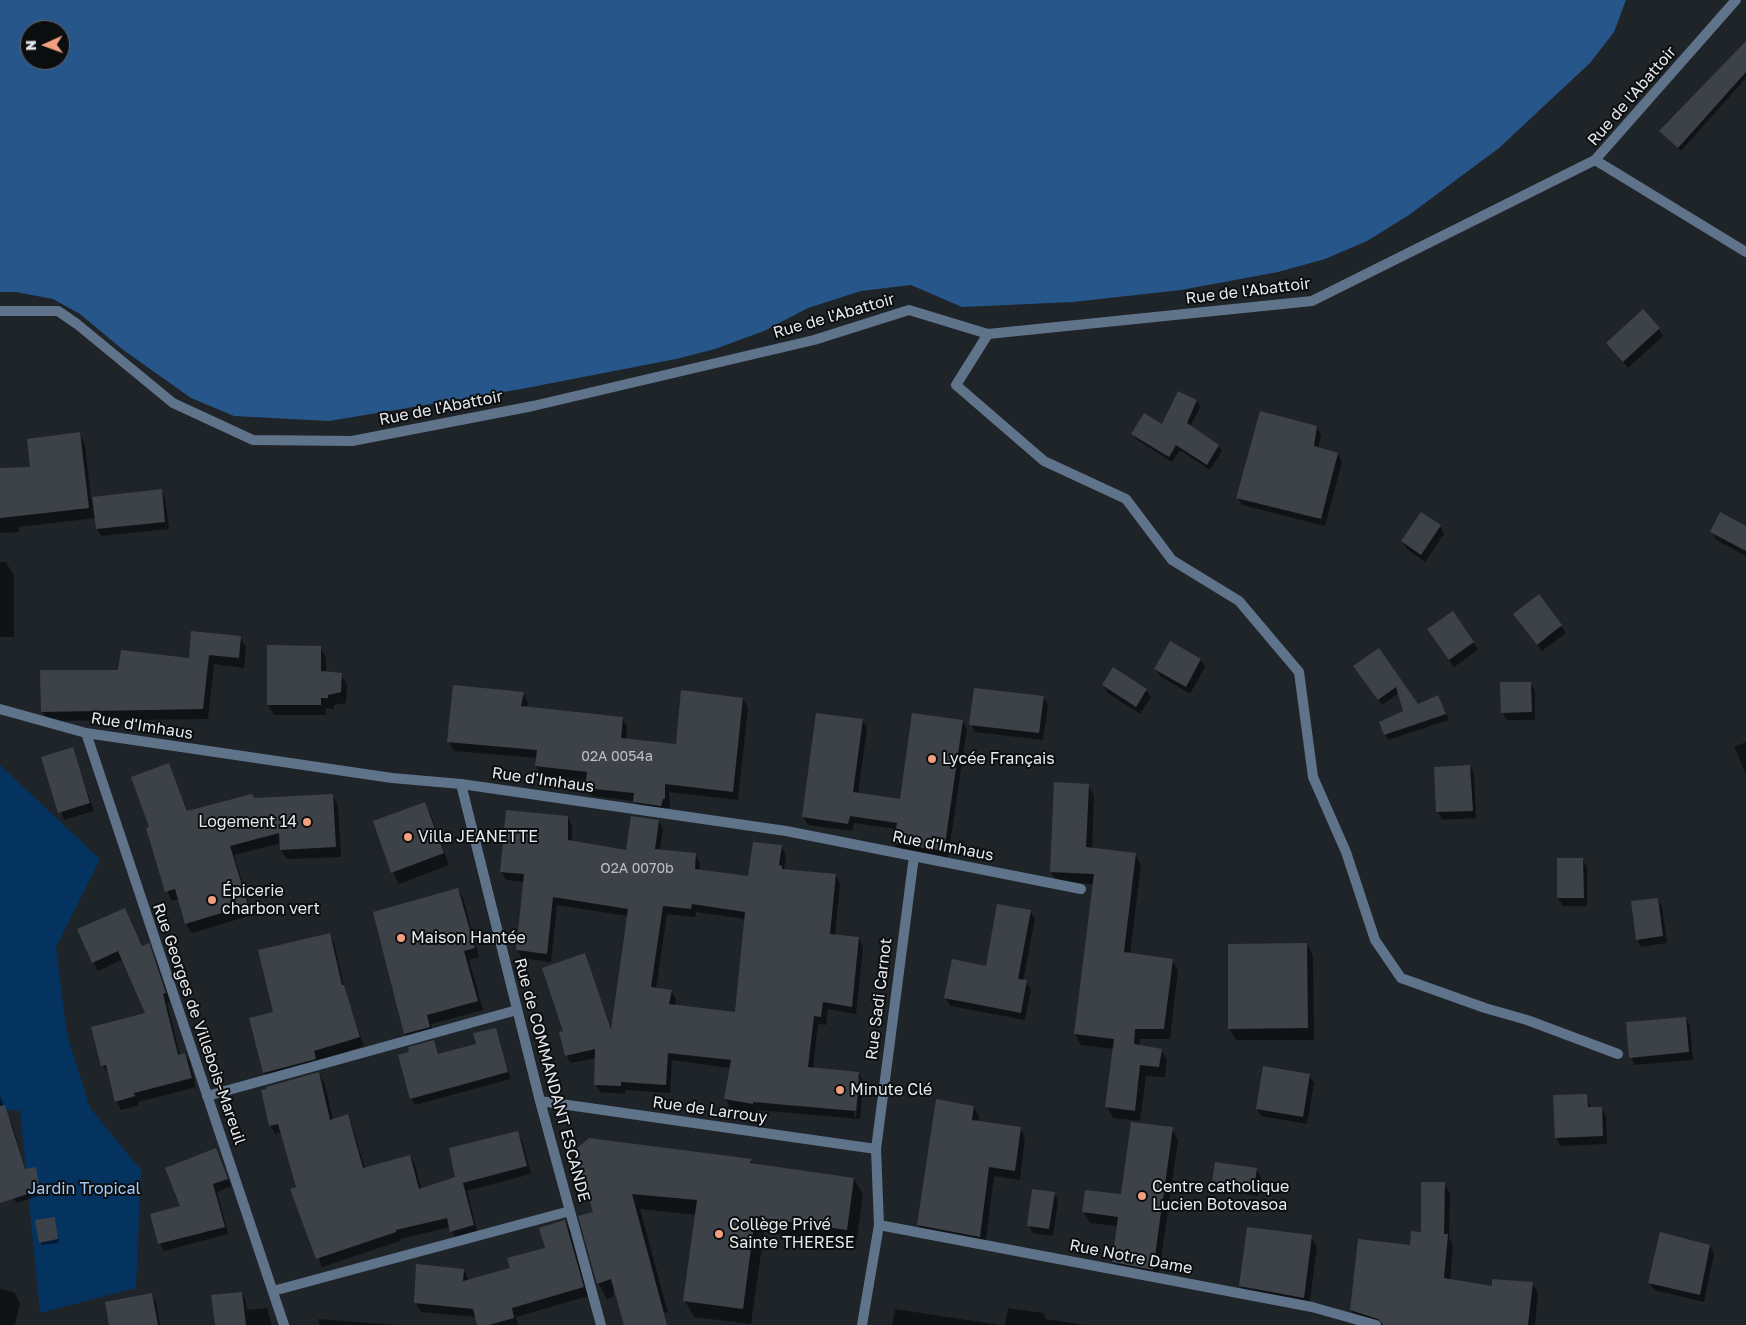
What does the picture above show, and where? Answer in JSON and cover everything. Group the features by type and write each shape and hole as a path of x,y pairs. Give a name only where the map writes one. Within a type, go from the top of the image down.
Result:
{"street":[{"name":"Rue de l'Abattoir","path":"0,311 58,311 77,324 173,403 252,440 352,441 533,406 814,340 909,310 988,334 1312,301 1596,160 1736,0"},
{"path":"1596,160 1746,252"},
{"path":"988,334 956,385 1044,461 1126,499 1172,560 1240,601 1299,672 1313,777 1346,852 1376,940 1401,978 1485,1008 1527,1020 1618,1054"},
{"name":"Rue d'Imhaus","path":"0,709 86,733 392,778 461,784 786,831 1081,889"},
{"name":"Rue Georges de Villebois-Mareuil","path":"86,733 284,1325"},
{"name":"Rue de COMMANDANT ESCANDE","path":"461,784 540,1101 602,1325"},
{"name":"Rue Sadi Carnot","path":"862,1325 879,1225 876,1148 914,856"},
{"path":"207,1096 517,1010"},
{"name":"Rue de Larrouy","path":"540,1101 876,1148"},
{"path":"273,1290 570,1211"},
{"name":"Rue Notre Dame","path":"879,1225 1312,1307 1376,1325"}],"green space":[{"name":"Jardin Tropical","path":"0,765 100,859 56,947 67,1034 90,1108 141,1170 136,1288 40,1313 20,1111 0,1109"}],"shaded area":[{"path":"0,0 1626,0 1614,32 1590,63 1499,148 1409,215 1367,241 1325,259 1278,272 1181,290 1073,302 962,307 911,285 861,291 808,308 764,331 715,349 676,359 521,389 329,421 234,416 191,398 122,349 80,314 53,299 16,292 0,292"}],"building":[{"path":"1746,41 1746,72 1678,148 1659,131"},
{"path":"1643,309 1660,328 1623,362 1606,343"},
{"path":"1178,391 1197,400 1187,423 1219,445 1207,465 1176,445 1169,457 1131,434 1144,413 1162,424"},
{"path":"1260,411 1317,426 1314,446 1338,453 1321,519 1236,498"},
{"path":"80,432 89,508 0,518 0,468 30,467 27,439"},
{"path":"162,489 165,522 96,529 92,497"},
{"path":"1421,512 1441,525 1421,555 1401,541"},
{"path":"1720,512 1746,526 1746,551 1710,532"},
{"path":"1539,594 1562,625 1537,645 1513,614"},
{"path":"1453,611 1474,642 1449,660 1427,629"},
{"path":"191,631 241,636 239,658 209,655 203,709 41,712 40,670 118,670 121,650 189,658"},
{"path":"1170,641 1201,659 1186,687 1154,669"},
{"path":"267,645 321,646 321,671 342,673 341,692 328,695 328,698 321,698 321,705 267,705"},
{"path":"1379,648 1418,704 1438,695 1446,714 1384,735 1379,722 1403,711 1396,687 1378,700 1353,666"},
{"path":"1113,667 1147,689 1136,707 1102,685"},
{"path":"1500,682 1531,682 1532,712 1501,713"},
{"path":"453,685 524,692 521,706 623,717 621,738 676,744 681,690 743,698 733,792 665,784 665,799 663,799 661,806 633,802 634,793 585,788 587,772 535,766 537,750 447,742"},
{"path":"974,688 1044,696 1039,733 969,725"},
{"path":"816,713 863,719 853,792 900,799 912,713 963,720 944,851 893,843 897,823 850,816 848,824 802,817"},
{"path":"73,747 90,803 58,813 41,757"},
{"path":"169,763 187,811 252,794 254,798 333,794 336,847 280,850 279,833 230,846 248,905 185,924 175,889 165,892 146,828 149,827 131,777"},
{"path":"1470,765 1473,811 1436,812 1434,767"},
{"path":"1054,782 1089,784 1086,847 1136,853 1124,952 1173,959 1164,1029 1135,1029 1134,1044 1162,1049 1159,1067 1140,1065 1135,1111 1105,1107 1114,1039 1074,1034 1094,874 1050,872"},
{"name":"Villa JEANETTE","path":"425,802 444,853 391,873 373,821"},
{"path":"506,810 568,816 568,840 626,850 631,816 659,820 655,849 696,853 695,869 748,876 753,842 782,845 779,865 782,866 782,869 836,874 830,934 859,937 852,1007 823,1002 821,1017 814,1016 808,1067 859,1072 856,1111 753,1102 753,1104 724,1099 731,1060 668,1053 666,1085 621,1082 621,1086 594,1085 595,1049 565,1056 559,1032 563,1031 542,968 585,953 611,1029 628,909 553,897 547,954 516,950 524,874 500,872","holes":["692,904 745,912 735,1012 669,1004 672,990 651,987 663,906 691,909"]},
{"path":"1557,858 1583,858 1584,898 1557,898"},
{"path":"458,888 475,948 464,951 478,1001 427,1015 430,1027 404,1034 373,912"},
{"path":"1658,898 1663,936 1636,940 1631,901"},
{"path":"997,904 1031,910 1018,979 1027,980 1021,1013 944,998 952,959 986,966"},
{"path":"125,908 142,946 149,943 150,945 166,993 163,994 178,1055 185,1053 192,1078 134,1093 135,1096 115,1102 106,1065 101,1066 91,1027 145,1013 118,951 92,963 77,929"},
{"path":"330,933 342,985 344,985 360,1037 314,1051 316,1059 263,1073 249,1018 273,1012 258,950"},
{"path":"1307,943 1308,1028 1228,1029 1228,944"},
{"path":"1686,1017 1689,1052 1629,1058 1626,1022"},
{"path":"496,1028 508,1072 410,1099 398,1055 409,1052 408,1047 434,1040 438,1054 476,1044 473,1033"},
{"path":"1263,1066 1310,1074 1303,1117 1256,1109"},
{"path":"319,1072 330,1120 348,1114 363,1168 410,1155 419,1189 455,1177 449,1148 518,1131 527,1166 463,1183 474,1225 450,1232 447,1218 396,1230 396,1232 316,1259 290,1189 296,1187 278,1124 269,1126 261,1090"},
{"path":"1587,1094 1588,1107 1602,1107 1603,1136 1555,1138 1553,1095"},
{"path":"936,1099 974,1106 972,1120 1021,1127 1015,1171 989,1167 980,1237 917,1225"},
{"path":"5,1105 25,1169 36,1167 40,1190 0,1203 0,1106"},
{"name":"Centre catholique Lucien Botovasoa","path":"1131,1122 1173,1127 1153,1270 1112,1262 1118,1217 1082,1212 1085,1190 1121,1194"},
{"path":"589,1138 752,1159 750,1163 854,1178 847,1230 755,1217 743,1309 683,1301 697,1200 632,1194 667,1325 624,1325 611,1279 597,1284 578,1216 593,1212 575,1150"},
{"path":"216,1148 228,1179 213,1184 225,1227 158,1244 150,1214 180,1206 165,1168"},
{"path":"1215,1162 1257,1168 1254,1189 1212,1182"},
{"path":"1421,1182 1445,1182 1444,1234 1448,1234 1444,1278 1492,1286 1492,1279 1533,1282 1528,1325 1383,1325 1378,1319 1350,1310 1358,1239 1410,1245 1411,1231 1421,1232"},
{"path":"1032,1189 1055,1192 1049,1229 1027,1226"},
{"path":"55,1217 58,1239 39,1243 35,1220"},
{"path":"565,1220 584,1287 512,1308 514,1318 489,1325 477,1325 473,1309 414,1303 416,1264 464,1269 463,1281 510,1268 507,1258 545,1248 539,1228"},
{"path":"1247,1227 1312,1235 1304,1298 1239,1286"},
{"path":"1660,1232 1710,1245 1700,1295 1648,1283"},
{"path":"242,1292 246,1325 215,1325 211,1295"},
{"path":"152,1293 158,1325 109,1325 105,1302"}],"place":[{"name":"Lycée Français","path":"932,759"},
{"name":"Logement 14","path":"307,822"},
{"name":"Villa JEANETTE","path":"408,837"},
{"name":"Épicerie charbon vert","path":"212,900"},
{"name":"Maison Hantée","path":"401,938"},
{"name":"Minute Clé","path":"840,1090"},
{"name":"Centre catholique Lucien Botovasoa","path":"1142,1196"},
{"name":"Collège Privé Sainte THERESE","path":"719,1234"}]}
